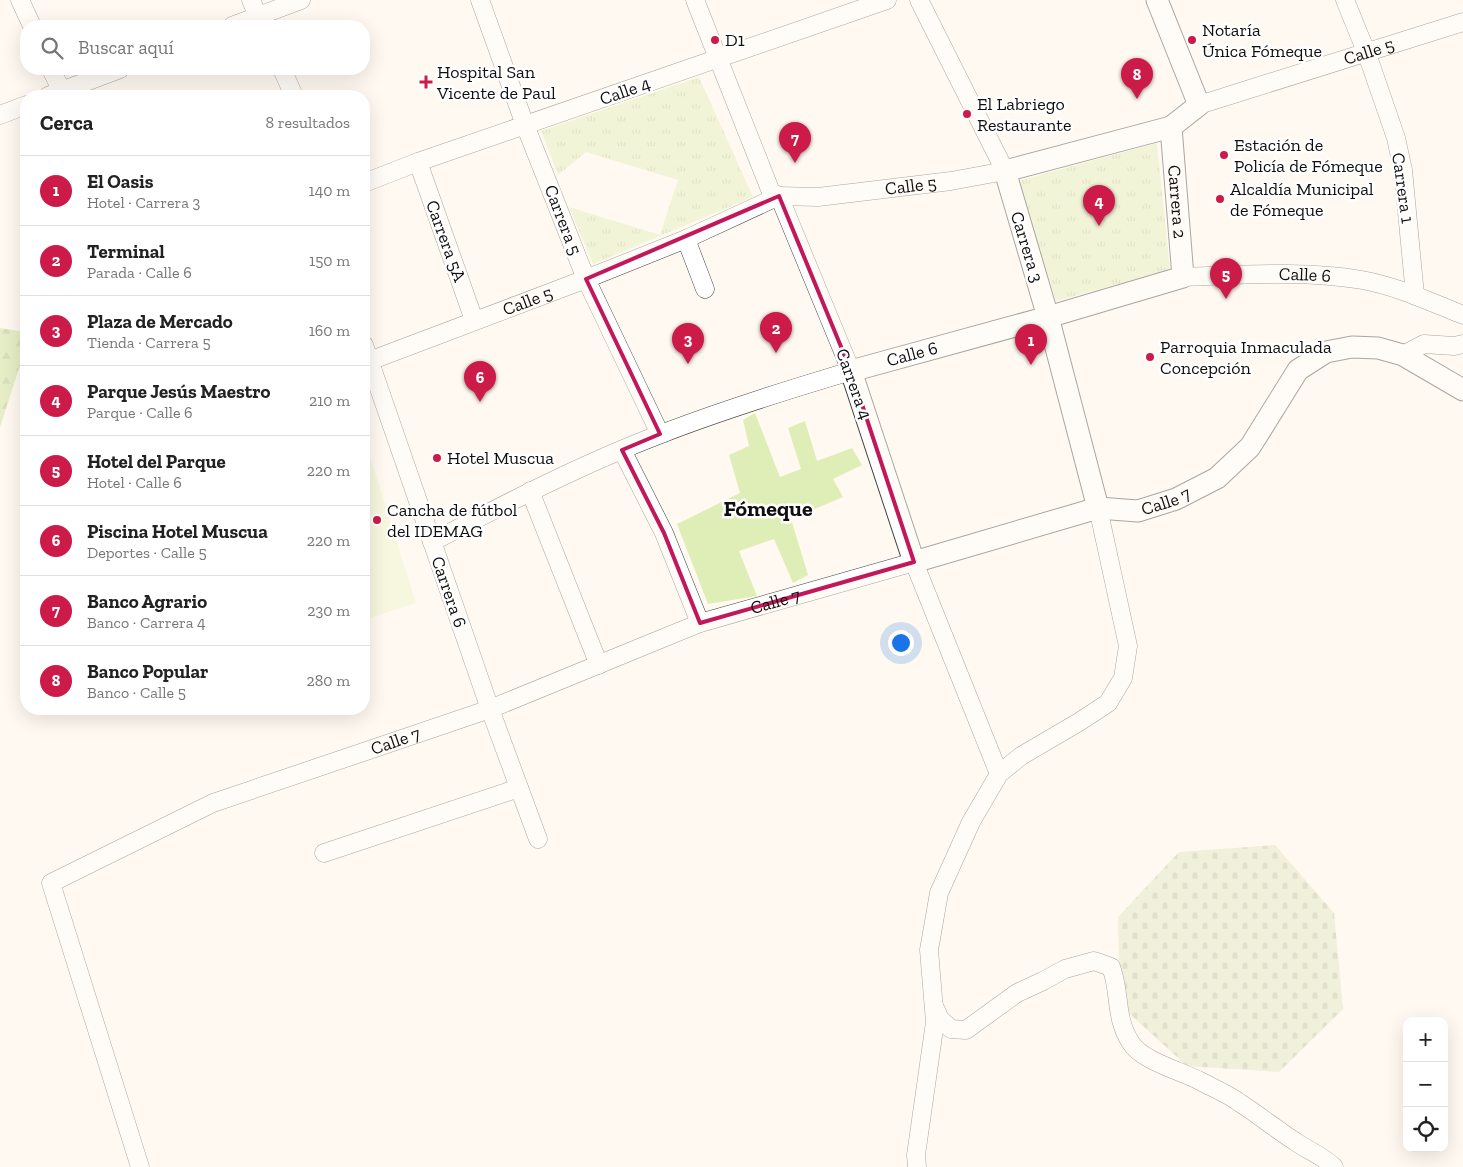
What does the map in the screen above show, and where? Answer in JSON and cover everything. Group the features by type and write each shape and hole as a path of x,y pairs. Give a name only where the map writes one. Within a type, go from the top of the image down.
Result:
{"street":[{"path":"20,0 29,20"},
{"path":"251,0 260,20"},
{"path":"262,20 300,0"},
{"name":"Carrera 5","path":"480,0 586,279 660,434"},
{"name":"Carrera 4","path":"695,0 771,192 779,196 851,371 914,562 1000,774"},
{"name":"Calle 4","path":"370,181 418,162 887,0"},
{"name":"Carrera 3","path":"919,0 1005,171 1048,317 1098,508"},
{"path":"1156,0 1199,106"},
{"name":"Carrera 1","path":"1345,0 1367,54 1396,138 1403,170 1415,295"},
{"name":"Calle 5","path":"370,355 474,320 586,279 686,239 779,196 818,197 951,181 1005,171 1171,127 1199,106 1463,22"},
{"path":"53,75 57,90"},
{"path":"70,90 106,75"},
{"path":"285,75 291,90"},
{"path":"0,115 20,107"},
{"name":"Carrera 2","path":"1171,127 1183,277"},
{"name":"Carrera 5A","path":"418,162 474,320"},
{"path":"686,239 705,289"},
{"name":"Calle 6","path":"432,542 530,491 622,450 660,434 755,400 1183,277 1292,274 1363,280 1415,295 1463,315"},
{"path":"1404,355 1424,344 1454,346 1463,344"},
{"name":"Calle 7","path":"140,1167 52,883 212,803 490,709 700,623 1098,508 1138,511 1176,499 1217,478 1250,447 1298,370 1326,352 1352,347 1378,348 1404,355 1463,390"},
{"name":"Carrera 6","path":"370,367 490,709 538,839"},
{"path":"622,450 664,533 700,623"},
{"path":"530,491 599,665"},
{"path":"917,1167 916,1156 935,1022 929,950 939,893 971,822 1000,774 1021,756 1108,703 1123,678 1128,646 1098,508"},
{"path":"324,853 519,788"},
{"path":"932,1001 940,1019 951,1029 966,1030 1018,992 1065,969 1094,961 1111,967 1115,977 1118,1012 1123,1028 1132,1045 1149,1059 1238,1101 1296,1143 1327,1159 1334,1167"}],"highlighted area":[{"path":"779,196 851,371 914,562 700,623 664,533 622,450 660,434 586,279"}],"green space":[{"path":"699,77 753,197 593,264 569,207 660,235 678,180 586,152 558,175 541,131"},
{"path":"1157,143 1170,270 1056,301 1018,181"},
{"path":"0,328 20,331 20,365 0,427"},
{"path":"755,413 780,477 801,469 788,428 805,421 817,461 852,448 862,465 833,479 843,497 791,519 808,575 793,583 774,539 739,551 757,596 708,604 677,524 740,493 729,455 749,446 743,420"},
{"name":"Cancha de fútbol del IDEMAG","path":"370,456 416,603 370,618"},
{"path":"1275,845 1334,913 1343,1009 1279,1072 1187,1066 1120,1005 1118,917 1179,852"}],"place":[{"name":"D1","path":"715,40"},
{"name":"Notaría Única Fómeque","path":"1192,40"},
{"name":"Hospital San Vicente de Paul","path":"426,82"},
{"name":"Banco Popular","path":"1137,99"},
{"name":"El Labriego Restaurante","path":"967,114"},
{"name":"Estación de Policía de Fómeque","path":"1224,155"},
{"name":"Banco Agrario","path":"795,163"},
{"name":"Alcaldía Municipal de Fómeque","path":"1220,199"},
{"name":"Parque Jesús Maestro","path":"1099,226"},
{"name":"Hotel del Parque","path":"1226,299"},
{"name":"Terminal","path":"776,353"},
{"name":"Parroquia Inmaculada Concepción","path":"1150,357"},
{"name":"Plaza de Mercado","path":"688,364"},
{"name":"El Oasis","path":"1031,365"},
{"name":"Piscina Hotel Muscua","path":"480,402"},
{"name":"Hotel Muscua","path":"437,458"},
{"name":"Cancha de fútbol del IDEMAG","path":"377,520"}],"district":[{"name":"Fómeque","path":"768,508"}]}
